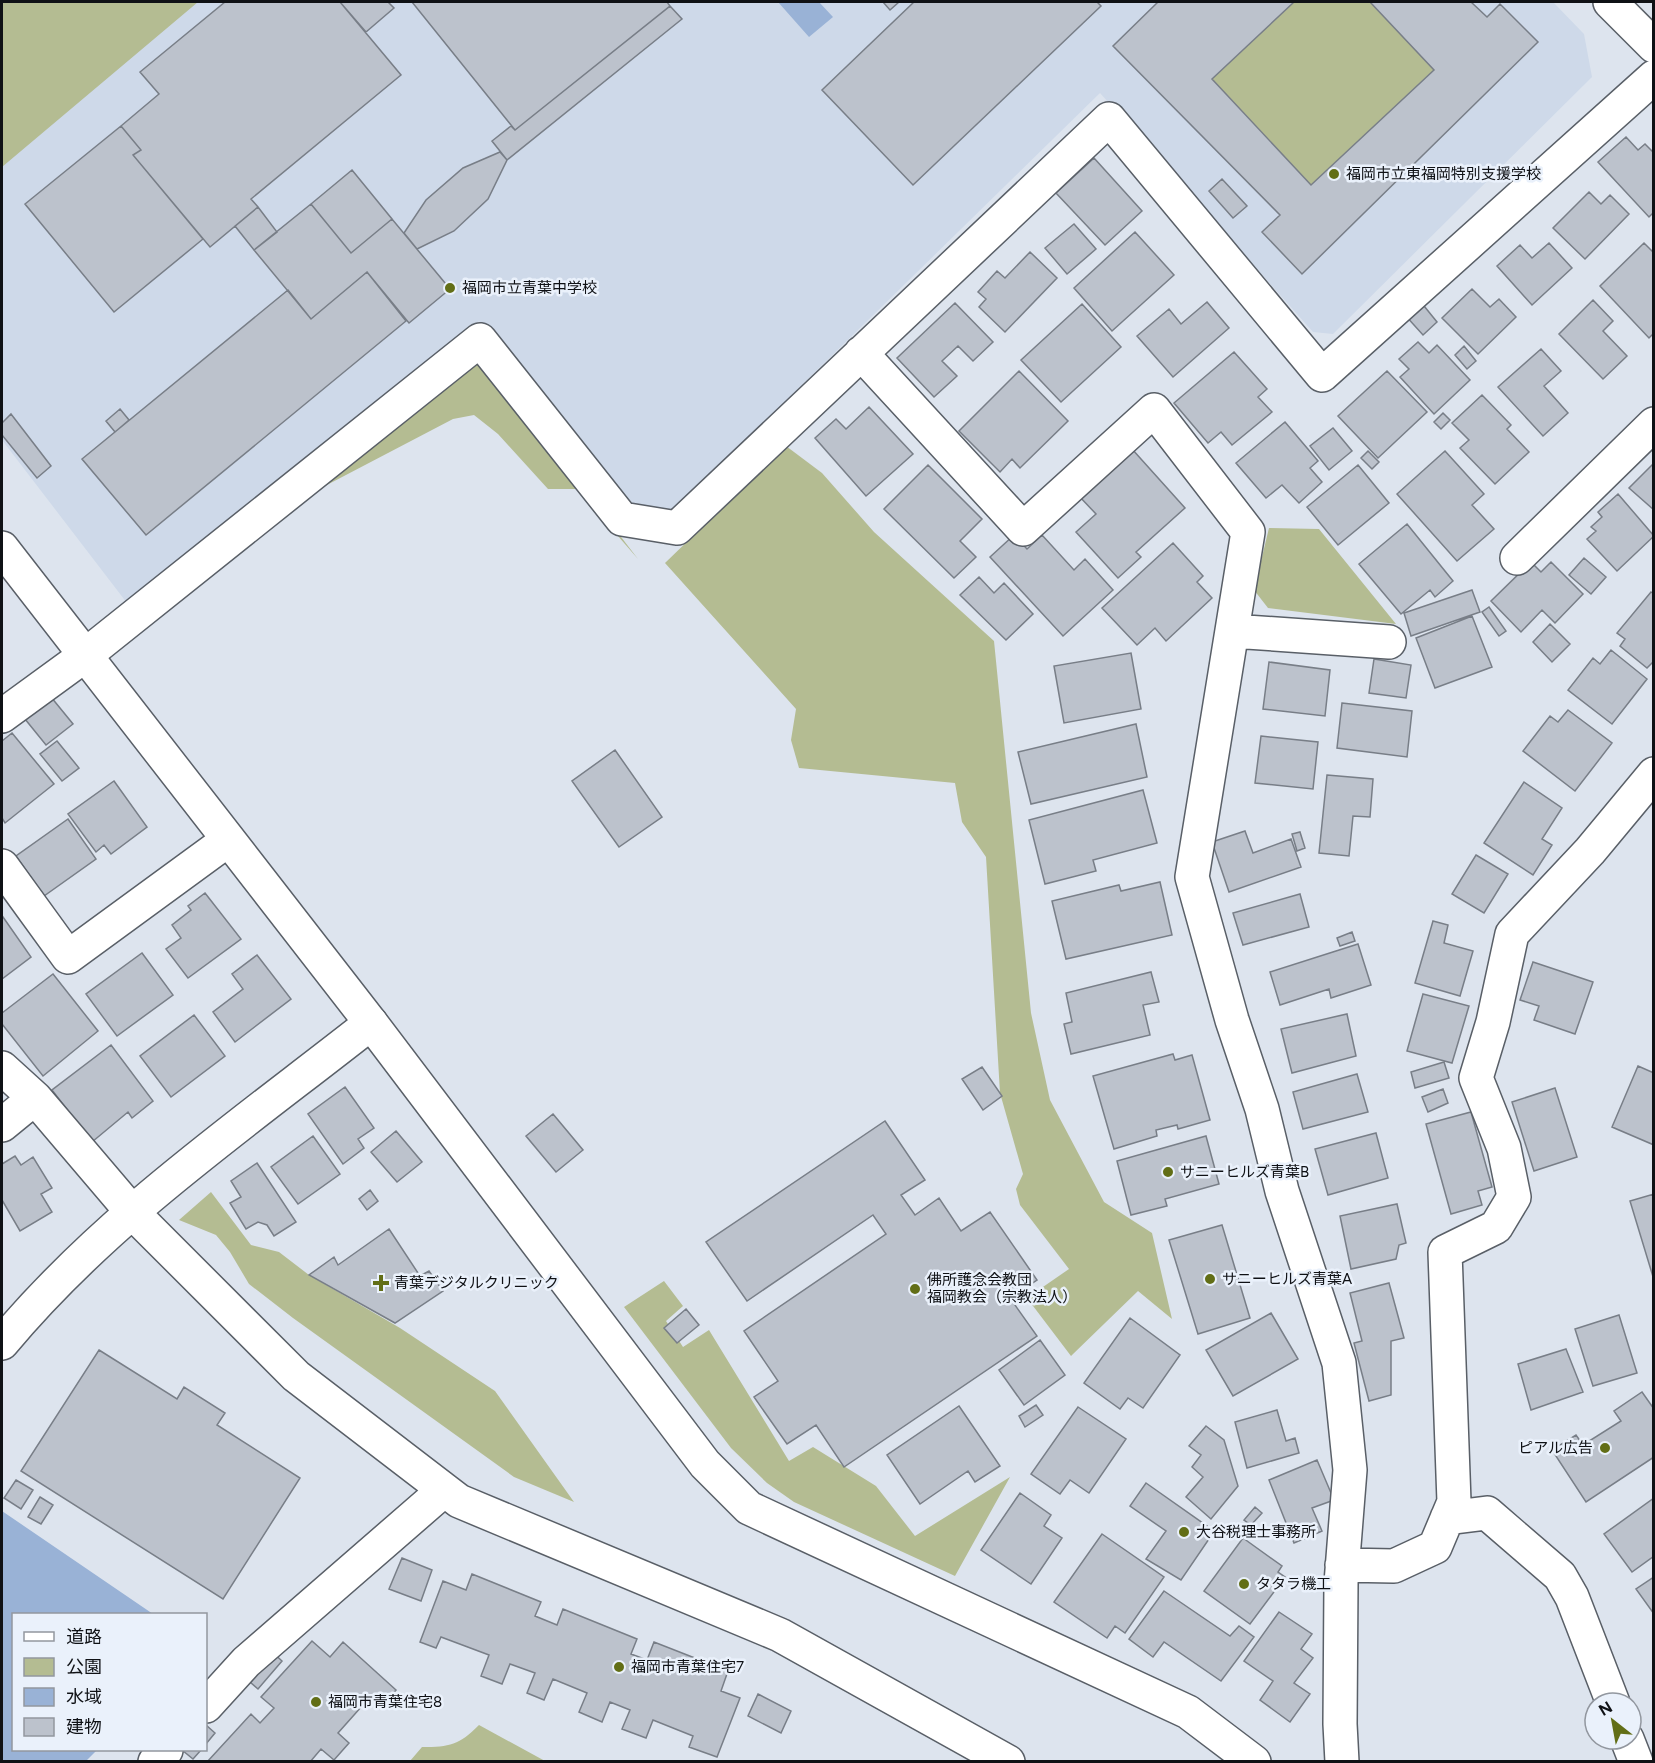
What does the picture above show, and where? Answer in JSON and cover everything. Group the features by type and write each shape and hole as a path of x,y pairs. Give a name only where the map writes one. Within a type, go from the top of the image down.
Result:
{"street":[{"path":"1610,2 1653,46"},
{"path":"2,716 87,654 480,340 622,519 677,528 1109,119 1322,375 1653,77"},
{"path":"861,353 1023,529 1154,410 1248,532 1192,877 1232,1020 1262,1109 1282,1191 1339,1363 1350,1470 1342,1565 1340,1712 1342,1761"},
{"path":"1517,558 1653,424"},
{"path":"2,548 87,654 705,1464 749,1508 1188,1712 1254,1761"},
{"path":"1232,631 1389,642"},
{"path":"1342,1565 1394,1566 1435,1547 1454,1502 1445,1252 1496,1227 1514,1197 1504,1148 1476,1078 1493,1022 1512,934 1590,851 1653,774"},
{"path":"2,866 68,957 228,840"},
{"path":"2,1343 77,1261 132,1212 370,1023"},
{"path":"2,1068 35,1098 132,1212 296,1376 459,1501 780,1635 1008,1761"},
{"path":"2,1125 35,1098"},
{"path":"207,1705 246,1662 444,1490"},
{"path":"1447,1518 1486,1513 1560,1576 1572,1597 1608,1691"}],"shaded area":[{"name":"福岡市立青葉中学校","path":"2,2 1553,2 1584,34 1592,77 1333,334 1313,332 1100,93 669,515 635,506 479,321 127,603 2,440"}],"green space":[{"path":"2,2 198,2 2,167"},
{"path":"1294,2 1370,2 1434,70 1311,185 1212,79"},
{"path":"481,355 638,559 577,489 548,489 498,434 474,415 453,419 323,487"},
{"path":"786,446 822,473 874,532 994,641 1031,1013 1050,1100 1104,1202 1152,1233 1172,1319 1138,1291 1071,1356 1027,1298 1069,1269 1020,1205 1016,1189 1023,1174 1000,1093 986,857 962,822 955,783 799,768 791,740 796,709 665,563"},
{"path":"1269,528 1319,529 1396,624 1268,608 1254,590"},
{"path":"211,1192 251,1245 279,1252 309,1275 400,1328 495,1391 574,1502 514,1477 249,1284 230,1252 216,1235 179,1220"},
{"path":"664,1281 683,1306 666,1321 683,1347 709,1330 789,1461 813,1447 876,1486 915,1536 1010,1477 955,1576 794,1502 767,1483 731,1448 624,1307"},
{"path":"479,1725 545,1761 410,1761 422,1747 454,1744"}],"water":[{"path":"778,2 819,2 833,17 809,37"},
{"path":"2,1511 152,1613 12,1613 12,1751 96,1751 86,1761 2,1761"}],"building":[{"path":"225,2 340,2 401,75 251,199 258,207 210,247 133,155 141,150 121,126 159,94 140,72"},
{"path":"340,2 388,2 394,8 366,32"},
{"path":"412,2 667,2 670,6 515,130"},
{"path":"883,2 899,2 890,10"},
{"path":"914,2 1097,2 1101,6 913,185 822,90"},
{"path":"1158,2 1294,2 1212,79 1311,185 1434,70 1370,2 1471,2 1487,17 1500,4 1538,42 1302,274 1262,232 1280,215 1113,46"},
{"path":"670,6 682,19 507,160 492,141 511,126 515,130"},
{"path":"121,126 141,150 133,155 203,239 114,312 25,204"},
{"path":"1626,137 1638,150 1645,144 1654,153 1654,212 1649,217 1598,162"},
{"path":"500,152 507,160 488,199 454,231 417,249 404,233 426,200 463,168"},
{"path":"1094,158 1142,211 1105,245 1056,193"},
{"path":"352,170 392,219 351,253 311,204"},
{"path":"1222,179 1247,206 1233,218 1209,191"},
{"path":"1589,192 1601,204 1610,195 1629,214 1585,259 1553,228"},
{"path":"311,204 351,253 392,219 450,289 409,323 367,272 311,319 254,250"},
{"path":"258,207 277,232 254,250 235,226"},
{"path":"1074,224 1096,249 1067,274 1045,248"},
{"path":"1135,232 1174,275 1112,331 1074,288"},
{"path":"1549,243 1572,268 1532,305 1497,266 1520,245 1532,258"},
{"path":"1644,243 1654,253 1654,333 1649,338 1600,286"},
{"path":"1030,252 1057,278 1005,332 979,307 986,299 978,292 997,271 1005,278"},
{"path":"367,272 406,321 146,535 82,459 288,290 311,319"},
{"path":"1472,289 1490,307 1499,299 1516,317 1478,354 1442,318"},
{"path":"1593,300 1613,321 1603,331 1627,356 1603,379 1559,334"},
{"path":"1420,301 1437,322 1423,335 1405,315"},
{"path":"1207,302 1229,328 1173,377 1137,336 1169,309 1181,324"},
{"path":"955,303 993,342 973,361 958,346 942,361 957,376 934,397 897,358"},
{"path":"1082,304 1121,347 1061,402 1021,360"},
{"path":"1418,342 1429,353 1437,345 1470,380 1434,414 1400,377 1409,369 1399,359"},
{"path":"1464,346 1476,361 1467,369 1455,355"},
{"path":"1541,349 1561,371 1544,386 1568,413 1543,436 1498,387"},
{"path":"1234,352 1267,389 1258,397 1272,412 1232,445 1221,432 1208,443 1174,403"},
{"path":"1019,371 1068,421 1020,468 1012,459 1000,472 959,431"},
{"path":"1387,371 1427,412 1378,458 1338,416"},
{"path":"1482,395 1511,425 1507,429 1529,452 1495,484 1460,448 1469,440 1452,423"},
{"path":"869,407 913,454 866,496 815,438 836,419 846,429"},
{"path":"120,409 129,420 115,432 106,421"},
{"path":"1443,413 1450,420 1441,429 1434,422"},
{"path":"11,414 51,466 37,478 2,435 2,423"},
{"path":"1285,422 1318,461 1310,468 1322,482 1299,503 1282,485 1266,498 1236,463"},
{"path":"1333,428 1352,451 1329,470 1310,446"},
{"path":"1132,449 1185,508 1136,552 1141,557 1118,578 1076,532 1096,514 1079,496"},
{"path":"1368,451 1379,462 1372,469 1361,458"},
{"path":"1445,451 1484,494 1472,505 1494,529 1457,561 1397,494"},
{"path":"1654,463 1654,510 1629,488"},
{"path":"928,465 982,519 960,541 976,557 954,578 884,509"},
{"path":"1358,465 1389,503 1338,545 1307,507"},
{"path":"1618,494 1654,536 1617,571 1587,539 1596,531 1591,527 1602,517 1598,512"},
{"path":"1407,524 1453,581 1435,597 1430,590 1401,614 1359,564"},
{"path":"1014,535 1027,549 1042,535 1074,570 1085,559 1113,590 1063,636 990,557"},
{"path":"1173,543 1203,576 1197,582 1212,598 1166,641 1155,628 1137,645 1102,608"},
{"path":"1584,558 1606,577 1591,594 1569,575"},
{"path":"1531,562 1541,572 1551,562 1583,594 1555,623 1542,610 1521,632 1491,601"},
{"path":"979,577 994,593 1004,583 1033,614 1006,640 960,595"},
{"path":"1472,590 1480,612 1411,636 1404,613"},
{"path":"1651,592 1654,594 1654,661 1647,668 1620,646 1625,639 1617,633"},
{"path":"1489,607 1506,631 1499,636 1482,612"},
{"path":"1472,616 1492,667 1435,688 1416,638"},
{"path":"1550,624 1570,644 1552,662 1533,642"},
{"path":"1611,650 1647,679 1612,724 1568,690 1593,658 1600,664"},
{"path":"1131,653 1141,709 1064,723 1054,666"},
{"path":"1374,659 1411,665 1406,698 1369,693"},
{"path":"1269,662 1330,670 1325,716 1263,709"},
{"path":"51,697 73,724 46,745 25,719"},
{"path":"1342,703 1412,711 1407,757 1337,748"},
{"path":"1568,710 1612,743 1575,791 1523,751 1550,716 1558,722"},
{"path":"1136,724 1147,777 1031,804 1018,752"},
{"path":"12,733 54,784 5,823 2,818 2,741"},
{"path":"1261,736 1318,742 1313,789 1255,783"},
{"path":"57,741 79,768 62,781 40,754"},
{"path":"615,750 662,817 619,847 572,781"},
{"path":"1327,775 1373,779 1370,817 1353,816 1349,856 1319,853"},
{"path":"114,781 147,827 111,854 104,845 96,852 68,814"},
{"path":"1524,782 1562,808 1542,839 1552,845 1533,875 1484,843"},
{"path":"1143,790 1157,843 1093,860 1096,871 1045,884 1029,820"},
{"path":"68,819 96,859 44,896 16,856"},
{"path":"1245,831 1253,853 1291,839 1301,867 1229,892 1212,842"},
{"path":"1300,832 1305,848 1297,851 1292,834"},
{"path":"1476,855 1508,874 1484,913 1452,894"},
{"path":"1160,882 1172,935 1066,959 1052,901 1119,885 1121,891"},
{"path":"205,893 241,939 188,978 166,949 181,938 172,925 191,910 188,906"},
{"path":"1300,894 1309,927 1243,945 1233,913"},
{"path":"3,917 31,957 2,979 2,919"},
{"path":"1433,921 1448,925 1444,943 1473,951 1460,996 1415,983"},
{"path":"1352,932 1355,941 1340,946 1337,938"},
{"path":"1358,944 1371,985 1331,998 1329,989 1280,1005 1270,972"},
{"path":"142,953 173,995 117,1036 86,994"},
{"path":"257,955 291,999 235,1042 213,1012 243,989 232,974"},
{"path":"1533,962 1593,982 1575,1034 1534,1020 1539,1006 1520,1000"},
{"path":"1151,972 1159,1002 1143,1005 1150,1035 1071,1054 1064,1024 1072,1022 1066,993"},
{"path":"53,974 98,1031 43,1076 2,1024 2,1013"},
{"path":"1423,994 1469,1006 1452,1063 1407,1051"},
{"path":"1347,1014 1356,1056 1292,1073 1281,1029"},
{"path":"194,1015 225,1056 171,1097 140,1056"},
{"path":"111,1045 153,1101 132,1118 128,1112 92,1142 52,1090"},
{"path":"1173,1054 1175,1060 1192,1055 1210,1120 1178,1129 1177,1125 1156,1130 1157,1136 1114,1149 1093,1076"},
{"path":"1444,1062 1449,1078 1415,1088 1411,1072"},
{"path":"1638,1066 1654,1073 1654,1145 1612,1127"},
{"path":"982,1067 1002,1096 983,1110 962,1079"},
{"path":"1357,1074 1368,1112 1303,1129 1293,1092"},
{"path":"345,1087 374,1128 358,1139 364,1148 343,1164 308,1114"},
{"path":"1555,1088 1577,1157 1534,1171 1512,1102"},
{"path":"1443,1089 1448,1103 1428,1112 1422,1097"},
{"path":"1471,1112 1492,1187 1478,1191 1482,1205 1451,1214 1426,1124"},
{"path":"553,1114 583,1150 556,1172 526,1136"},
{"name":"佛所護念会教団 福岡教会（宗教法人）","path":"885,1121 925,1180 901,1195 915,1215 939,1198 961,1231 990,1212 1037,1280 1010,1298 1037,1336 844,1467 816,1425 787,1444 754,1397 778,1381 744,1331 886,1234 873,1215 747,1301 706,1242"},
{"path":"396,1131 422,1162 397,1182 371,1152"},
{"path":"1376,1133 1388,1178 1328,1195 1315,1149"},
{"path":"313,1136 340,1174 298,1204 271,1167"},
{"name":"サニーヒルズ青葉B","path":"1206,1136 1219,1184 1165,1199 1167,1206 1131,1215 1117,1161"},
{"path":"15,1156 21,1165 33,1157 52,1188 41,1194 52,1212 20,1231 2,1200 2,1164"},
{"path":"257,1163 296,1222 274,1236 267,1225 258,1222 246,1229 230,1203 241,1197 231,1181"},
{"path":"370,1190 378,1201 367,1210 359,1199"},
{"path":"1654,1194 1654,1280 1630,1201"},
{"path":"1397,1204 1406,1243 1399,1245 1396,1259 1351,1269 1340,1216"},
{"name":"サニーヒルズ青葉A","path":"1222,1225 1250,1318 1198,1334 1169,1240"},
{"name":"青葉デジタルクリニック","path":"389,1229 420,1276 429,1271 443,1291 395,1323 309,1275 334,1257 338,1265"},
{"path":"1389,1283 1404,1338 1391,1341 1391,1395 1369,1401 1354,1343 1362,1341 1350,1293"},
{"path":"686,1309 699,1325 677,1343 664,1328"},
{"path":"1271,1313 1298,1359 1233,1396 1206,1350"},
{"path":"1619,1315 1637,1373 1593,1386 1575,1329"},
{"path":"1130,1318 1180,1355 1143,1408 1128,1398 1120,1409 1084,1383"},
{"path":"1040,1340 1065,1375 1024,1405 999,1370"},
{"path":"1566,1349 1583,1392 1531,1410 1518,1364"},
{"path":"99,1350 177,1399 184,1387 225,1413 217,1425 300,1478 223,1599 21,1471"},
{"name":"ピアル広告","path":"1642,1392 1654,1409 1654,1457 1586,1502 1552,1450 1576,1435 1583,1445 1621,1421 1614,1411"},
{"path":"1036,1405 1043,1415 1025,1427 1019,1416"},
{"path":"959,1406 1000,1466 975,1482 968,1471 920,1504 887,1455"},
{"path":"1078,1407 1126,1439 1089,1493 1070,1480 1060,1494 1031,1474"},
{"path":"1277,1410 1286,1441 1295,1438 1299,1453 1247,1468 1235,1422"},
{"path":"1206,1426 1224,1440 1238,1486 1211,1519 1186,1497 1203,1477 1192,1467 1201,1455 1189,1446"},
{"path":"1317,1460 1334,1500 1312,1508 1322,1531 1294,1543 1269,1480"},
{"path":"16,1480 33,1490 21,1509 4,1498"},
{"name":"大谷税理士事務所","path":"1146,1483 1207,1526 1201,1534 1209,1539 1181,1580 1146,1559 1166,1531 1130,1506"},
{"path":"1020,1493 1051,1515 1044,1526 1062,1538 1031,1584 981,1550"},
{"path":"40,1497 53,1505 41,1524 28,1517"},
{"path":"1654,1498 1654,1556 1632,1572 1604,1534"},
{"path":"1255,1507 1262,1513 1251,1525 1244,1520"},
{"path":"1102,1534 1164,1577 1125,1633 1115,1626 1107,1638 1054,1602"},
{"name":"タタラ機工","path":"1243,1538 1282,1566 1278,1572 1285,1577 1250,1624 1204,1591"},
{"path":"402,1558 432,1570 421,1601 389,1589"},
{"name":"福岡市青葉住宅7","path":"472,1574 541,1602 535,1616 557,1625 563,1609 637,1639 631,1654 647,1660 654,1642 728,1671 721,1691 740,1698 717,1757 689,1747 693,1736 653,1720 646,1738 622,1729 630,1710 610,1702 602,1722 579,1712 587,1693 553,1679 544,1700 527,1693 535,1673 510,1664 502,1684 481,1676 489,1655 441,1637 436,1648 420,1642 443,1581 466,1590"},
{"path":"1654,1577 1654,1614 1636,1589"},
{"path":"1164,1591 1230,1636 1239,1626 1254,1637 1221,1681 1164,1642 1153,1657 1129,1639"},
{"path":"1279,1612 1312,1634 1301,1649 1313,1658 1294,1683 1310,1694 1290,1722 1260,1700 1273,1681 1244,1661"},
{"name":"福岡市青葉住宅8","path":"312,1641 330,1657 343,1642 396,1690 380,1707 370,1697 338,1733 349,1743 334,1760 321,1749 310,1762 207,1762 251,1714 260,1723 274,1708 261,1697"},
{"path":"267,1647 282,1661 258,1689 243,1676"},
{"path":"758,1694 791,1711 781,1733 748,1716"},
{"path":"207,1726 215,1733 207,1743"},
{"path":"183,1751 200,1751 193,1759"}],"place":[{"name":"福岡市立東福岡特別支援学校","path":"1334,174"},
{"name":"福岡市立青葉中学校","path":"450,288"},
{"name":"サニーヒルズ青葉B","path":"1168,1172"},
{"name":"サニーヒルズ青葉A","path":"1210,1279"},
{"name":"青葉デジタルクリニック","path":"381,1283"},
{"name":"佛所護念会教団 福岡教会（宗教法人）","path":"915,1289"},
{"name":"ピアル広告","path":"1605,1448"},
{"name":"大谷税理士事務所","path":"1184,1532"},
{"name":"タタラ機工","path":"1244,1584"},
{"name":"福岡市青葉住宅7","path":"619,1667"},
{"name":"福岡市青葉住宅8","path":"316,1702"}]}
